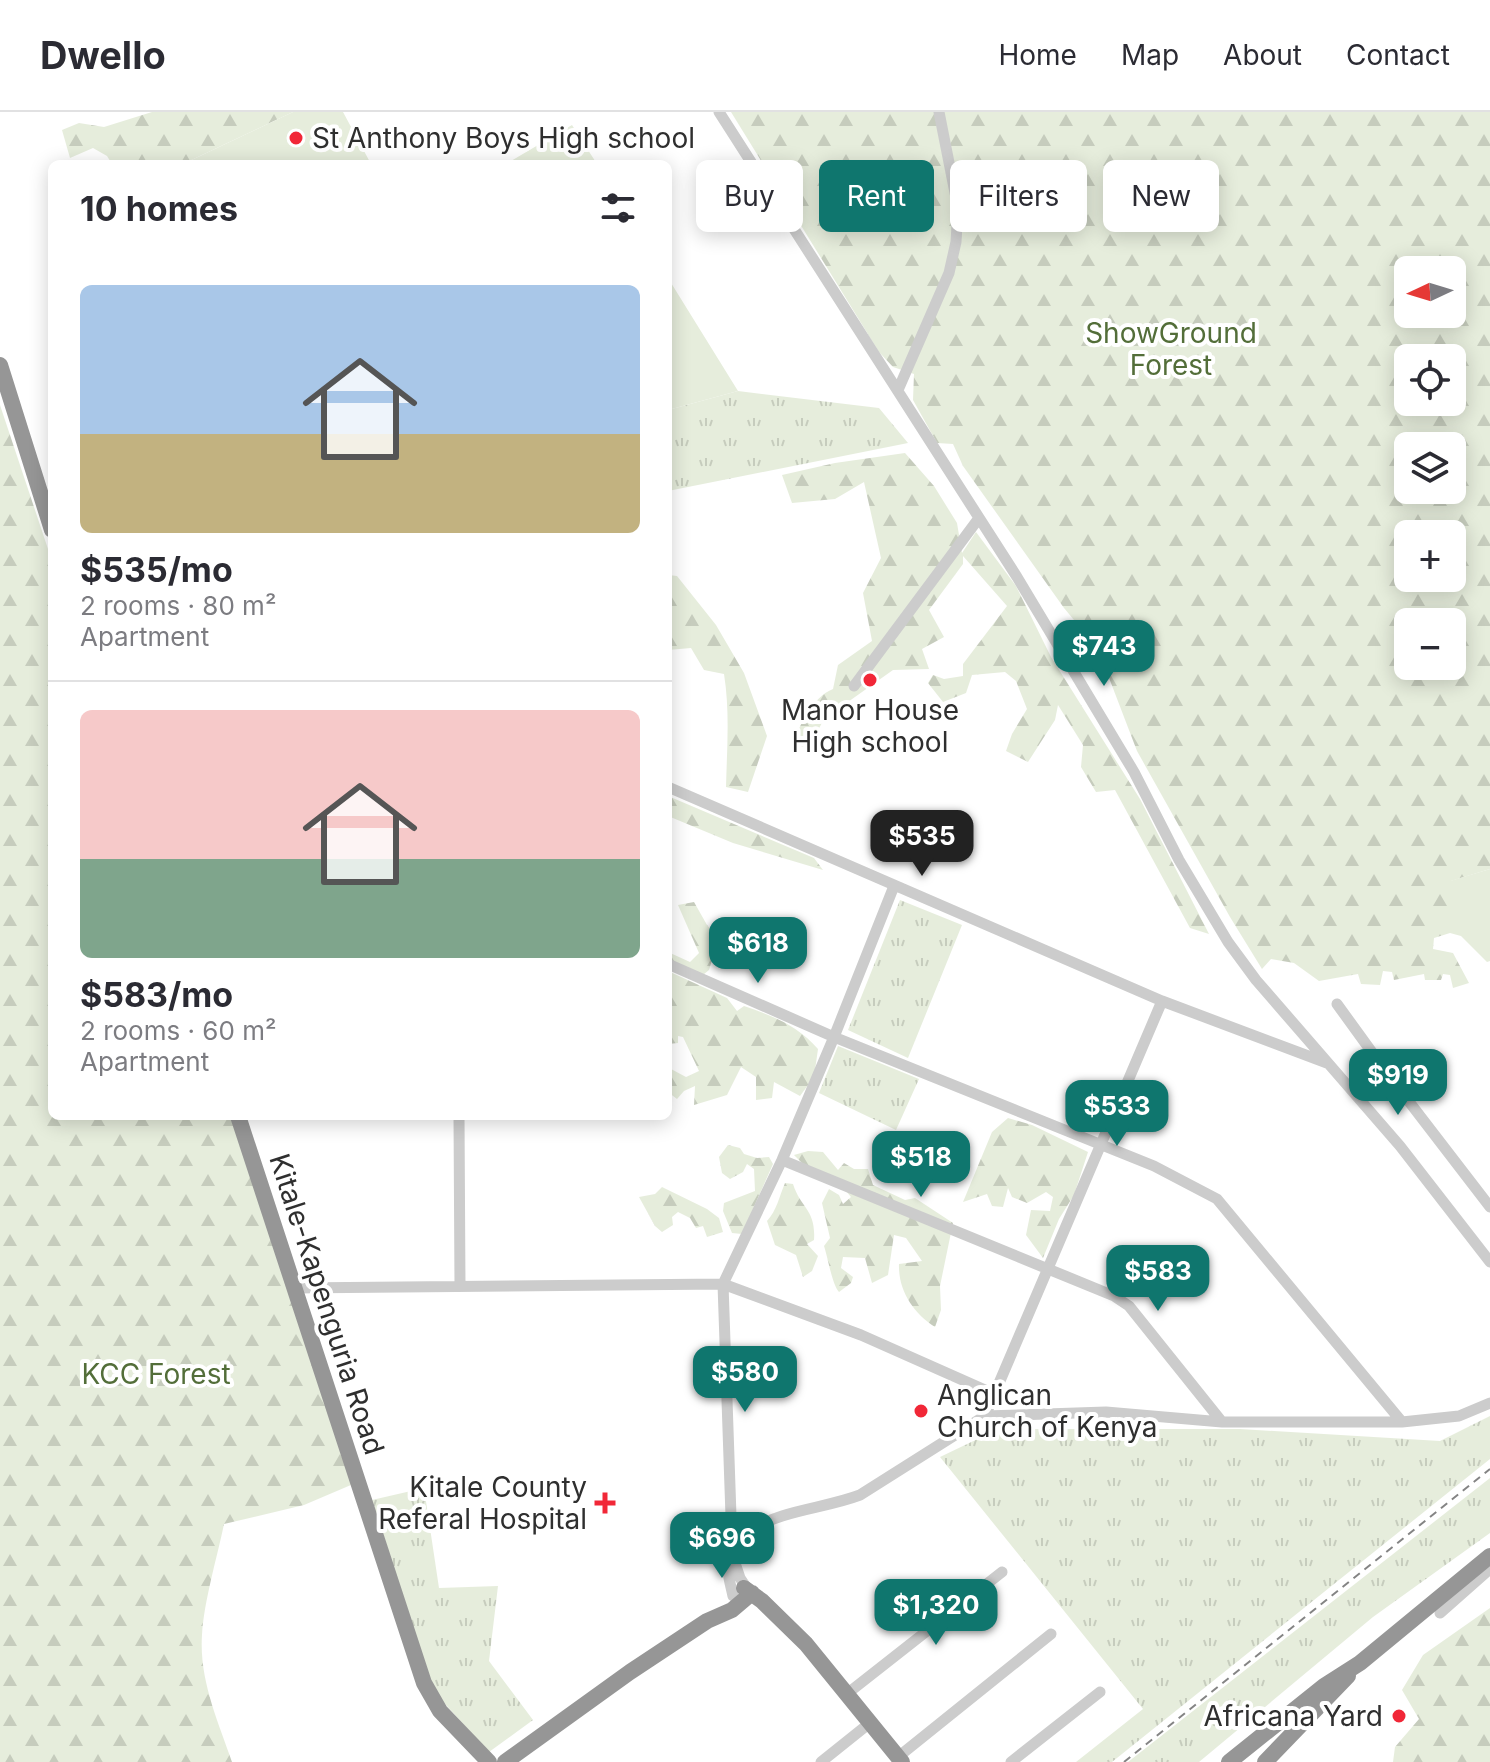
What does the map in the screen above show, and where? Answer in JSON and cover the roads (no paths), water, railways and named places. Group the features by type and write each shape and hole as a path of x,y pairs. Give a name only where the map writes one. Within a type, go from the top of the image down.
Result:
{"highway":[{"path":"0,365 48,517"},
{"name":"Kitale-Kapenguria Road","path":"239,1120 424,1683 440,1711 489,1762"},
{"path":"1229,1762 1324,1686 1360,1663 1490,1556"},
{"path":"505,1762 630,1672 707,1621 729,1612 743,1595 773,1613 806,1644 900,1760"},
{"path":"1265,1762 1331,1697 1360,1663"}],"street":[{"path":"719,112 979,518 1134,772 1179,860 1228,942 1256,980 1400,1146 1490,1262"},
{"path":"898,390 949,273 956,242 958,208 939,112"},
{"path":"854,686 979,518"},
{"path":"672,789 1162,1001 1330,1064"},
{"path":"743,1595 728,1565 731,1548 723,1284 782,1160 894,886"},
{"path":"672,966 834,1037 1100,1144 1186,1181 1217,1199 1402,1422"},
{"path":"985,1416 1162,1001"},
{"path":"1337,1004 1490,1207"},
{"path":"459,1120 460,1286"},
{"path":"782,1160 1098,1288 1129,1306 1222,1422"},
{"path":"294,1288 723,1284 861,1335 994,1394"},
{"path":"731,1548 746,1533 779,1515 840,1503 860,1495 985,1416 1106,1412 1222,1422 1402,1422 1459,1416 1490,1403"},
{"path":"1440,1613 1490,1569"},
{"path":"848,1693 1002,1572"},
{"path":"900,1760 1051,1634"},
{"path":"1011,1762 1100,1692"},
{"path":"821,1762 871,1722"}],"railway":[{"path":"1124,1762 1490,1469"}],"place":[{"name":"St Anthony Boys High school","path":"296,138"},
{"name":"Manor House High school","path":"870,680"},
{"name":"Anglican Church of Kenya","path":"921,1411"},
{"name":"Kitale County Referal Hospital","path":"605,1503"},
{"name":"Africana Yard","path":"1399,1716"}],"park label":[{"name":"ShowGround Forest","path":"1171,349"},
{"name":"KCC Forest","path":"156,1374"}]}
